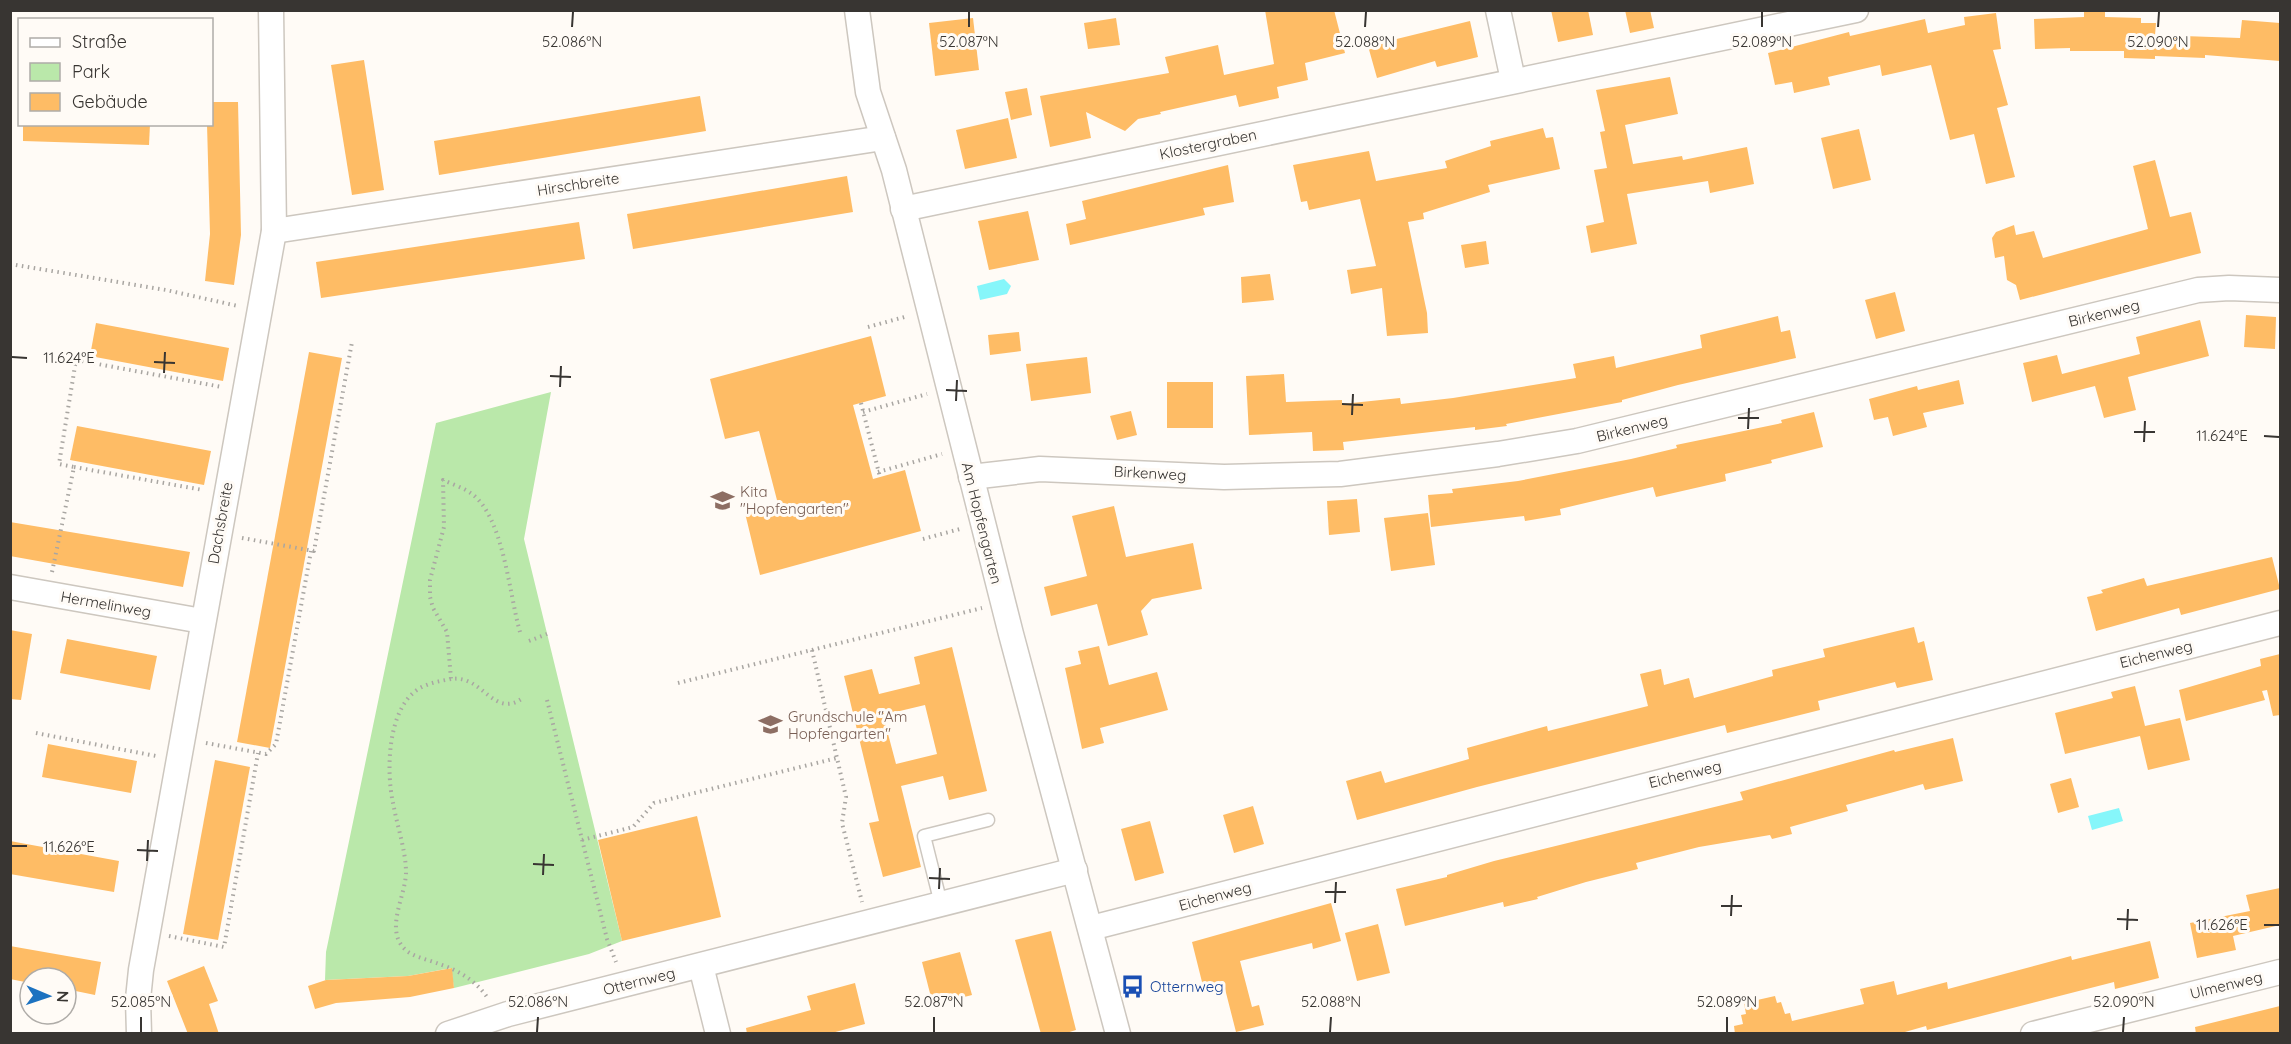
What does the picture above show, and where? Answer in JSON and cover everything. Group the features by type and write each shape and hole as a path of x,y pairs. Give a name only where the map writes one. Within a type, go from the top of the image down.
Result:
{"street":[{"name":"Dachsbreite","path":"139,1034 139,985 147,932 273,231 271,10"},
{"name":"Am Hopfengarten","path":"857,10 865,78 903,209 982,523 1118,1034"},
{"path":"1498,10 1513,80"},
{"name":"Klostergraben","path":"903,209 1856,10"},
{"name":"Hirschbreite","path":"273,231 883,138"},
{"name":"Birkenweg","path":"971,477 1040,469 1224,477 1301,475 1439,463 1577,441 2198,290 2229,288 2280,290"},
{"name":"Hermelinweg","path":"10,587 202,621"},
{"name":"Eichenweg","path":"1090,928 2280,623"},
{"name":"Otternweg","path":"448,1034 494,1018 1075,870"},
{"path":"701,966 718,1034"},
{"name":"Ulmenweg","path":"2032,1034 2280,972"}],"lane":[{"path":"941,904 924,836 988,820"}],"path":[{"path":"10,264 166,290 259,311"},
{"path":"868,327 928,311"},
{"path":"36,733 180,749 270,752 276,744 352,342"},
{"path":"225,494 137,478 98,468 59,464 76,360 244,391"},
{"path":"112,367 113,361"},
{"path":"157,375 158,369"},
{"path":"197,382 198,376"},
{"path":"863,412 948,388"},
{"path":"861,403 879,474 963,449"},
{"path":"48,593 74,466"},
{"path":"137,478 138,472"},
{"path":"451,679 447,633 433,608 430,597 430,580 444,527 443,480 472,494 485,508 500,547 520,632"},
{"path":"180,486 182,481"},
{"path":"923,539 982,523"},
{"path":"218,534 311,551"},
{"path":"678,682 1003,603"},
{"path":"529,641 547,634"},
{"path":"812,650 846,797 842,823 867,923"},
{"path":"494,1018 489,1000 480,987 462,974 409,953 401,945 397,931 399,903 406,877 406,860 392,801 389,764 392,733 404,706 418,689 460,677 504,705 512,705 524,697"},
{"path":"547,700 607,939 626,985"},
{"path":"147,932 224,947 258,753"},
{"path":"582,840 633,827 654,803 837,758"}],"green space":[{"path":"551,392 524,539 622,941 589,954 454,988 451,968 408,976 325,980 326,952 436,423"}],"water":[{"path":"1004,279 1011,286 1007,294 980,300 977,286"},
{"path":"2119,808 2123,821 2092,830 2088,816"}],"building":[{"path":"1265,10 1334,10 1345,53 1305,63 1308,80 1277,87 1279,98 1239,107 1236,95 1138,119 1125,131 1086,112 1091,138 1050,147 1040,96 1169,73 1165,57 1218,45 1224,75 1274,64"},
{"path":"1551,10 1588,10 1593,35 1558,42"},
{"path":"1625,10 1650,10 1654,28 1630,33"},
{"path":"2084,10 2105,10 2105,17 2141,18 2141,23 2156,23 2155,35 2240,38 2242,20 2280,23 2280,61 2205,55 2205,58 2155,56 2155,59 2124,58 2124,51 2035,49 2034,19 2084,17"},
{"path":"1996,13 2001,49 1993,50 2008,105 1997,108 2015,177 1986,184 1974,134 1950,140 1931,65 1882,76 1880,65 1828,77 1830,85 1794,93 1792,82 1775,85 1768,53 1849,32 1850,36 1925,19 1928,33 1965,25 1964,17"},
{"path":"973,18 979,70 935,76 929,23"},
{"path":"1116,18 1120,45 1088,49 1084,23"},
{"path":"1470,21 1478,57 1437,67 1435,61 1377,78 1368,46"},
{"path":"364,60 384,190 352,195 331,65"},
{"path":"1670,77 1678,114 1625,125 1633,164 1682,156 1683,160 1747,147 1754,184 1710,193 1708,181 1627,194 1637,244 1591,253 1586,226 1604,222 1594,170 1607,168 1600,132 1605,131 1596,90"},
{"path":"1027,88 1032,115 1011,120 1005,92"},
{"path":"700,96 706,131 439,175 434,141"},
{"path":"213,102 238,102 241,235 234,285 205,281 210,234 207,126 213,126"},
{"path":"1008,118 1017,158 965,169 956,130"},
{"path":"23,126 150,126 149,145 23,141"},
{"path":"1543,128 1546,138 1553,137 1560,169 1488,185 1490,192 1423,213 1424,219 1408,222 1427,313 1428,333 1387,336 1382,288 1351,294 1347,270 1376,266 1360,199 1309,210 1307,201 1301,202 1293,165 1369,151 1376,181 1447,168 1445,161 1491,146 1490,141"},
{"path":"1859,129 1871,180 1833,189 1821,138"},
{"path":"2155,160 2170,217 2191,212 2201,253 2020,300 2016,285 2007,280 2004,256 1995,258 1992,238 1996,232 2014,225 2016,235 2034,231 2043,258 2148,229 2133,166"},
{"path":"1228,165 1234,202 1203,208 1205,215 1070,245 1066,224 1086,219 1082,201"},
{"path":"847,176 853,212 633,249 627,214"},
{"path":"1028,211 1039,260 989,270 978,221"},
{"path":"579,222 585,259 321,298 316,262"},
{"path":"1486,241 1489,264 1465,268 1461,245"},
{"path":"1270,274 1274,300 1242,303 1241,277"},
{"path":"1895,292 1905,331 1876,339 1865,300"},
{"path":"2246,315 2276,317 2275,349 2244,347"},
{"path":"1778,316 1781,332 1790,330 1796,358 1678,385 1622,400 1622,402 1506,424 1507,426 1475,430 1475,427 1343,442 1344,450 1313,451 1312,432 1249,435 1246,376 1284,374 1286,402 1342,400 1342,404 1400,398 1401,404 1576,378 1573,364 1614,356 1616,368 1702,348 1700,335"},
{"path":"2200,320 2209,356 2128,377 2136,410 2104,418 2095,386 2032,402 2023,363 2057,355 2062,374 2140,354 2136,337"},
{"path":"96,323 229,348 223,381 90,356"},
{"path":"1019,332 1021,351 990,355 988,335"},
{"path":"871,336 886,396 853,405 873,479 905,470 921,531 760,575 745,513 778,504 759,431 725,439 710,379"},
{"path":"309,352 342,358 270,748 237,742"},
{"path":"1087,357 1091,393 1031,401 1026,364"},
{"path":"1959,380 1964,404 1923,413 1927,427 1893,436 1888,417 1874,420 1869,399 1917,386 1918,390"},
{"path":"1167,382 1213,382 1213,428 1167,428"},
{"path":"1131,411 1137,435 1117,440 1110,416"},
{"path":"1814,412 1823,447 1771,460 1772,463 1725,474 1726,481 1656,497 1653,487 1560,509 1561,515 1525,521 1524,516 1431,527 1428,495 1453,493 1452,489 1518,481 1631,459 1677,448 1676,445 1782,423 1781,420"},
{"path":"77,426 211,451 204,485 70,460"},
{"path":"1357,499 1360,532 1329,535 1327,501"},
{"path":"1114,506 1126,557 1193,543 1202,589 1152,599 1141,611 1148,635 1108,646 1097,604 1051,616 1044,587 1087,576 1072,516"},
{"path":"1428,513 1435,565 1391,571 1384,518"},
{"path":"10,522 190,552 183,587 10,556"},
{"path":"2272,557 2280,589 2181,615 2179,608 2096,631 2087,597 2103,593 2101,590 2144,578 2147,586"},
{"path":"1914,627 1918,643 1924,641 1933,680 1897,688 1895,682 1818,701 1820,710 1727,733 1725,725 1477,787 1357,820 1346,781 1381,771 1385,783 1469,759 1467,748 1547,726 1548,731 1648,706 1640,674 1661,669 1664,685 1689,678 1694,698 1773,676 1772,670 1825,657 1823,649"},
{"path":"10,630 32,634 21,700 10,699"},
{"path":"67,639 157,656 150,690 60,673"},
{"path":"1099,646 1109,685 1157,672 1168,710 1100,728 1104,743 1082,749 1065,668 1081,664 1078,651"},
{"path":"952,647 987,791 949,800 943,776 901,786 921,867 883,877 869,823 879,821 844,676 872,669 879,694 920,684 914,657","holes":["925,705 937,754 896,764 883,715"]},
{"path":"2280,654 2280,715 2273,716 2267,690 2262,691 2265,700 2186,721 2179,690 2261,666 2260,659"},
{"path":"2135,686 2145,726 2180,718 2190,760 2148,770 2140,736 2065,754 2055,713 2113,698 2111,692"},
{"path":"1953,738 1963,781 1925,790 1923,784 1846,805 1848,811 1790,827 1792,834 1772,839 1770,835 1699,847 1636,863 1638,869 1586,882 1537,897 1538,899 1504,907 1503,902 1405,926 1396,889 1447,877 1447,875 1494,861 1743,800 1740,792 1894,750 1895,752"},
{"path":"48,744 137,761 131,793 42,777"},
{"path":"215,760 250,767 218,940 183,934"},
{"path":"2071,778 2079,807 2058,813 2050,784"},
{"path":"1253,806 1264,844 1234,853 1223,815"},
{"path":"697,816 721,917 622,941 598,840"},
{"path":"1150,821 1164,873 1135,881 1121,829"},
{"path":"10,841 119,861 114,892 10,874"},
{"path":"2280,888 2280,925 2233,936 2236,950 2197,958 2190,923 2250,911 2246,895"},
{"path":"1331,903 1341,941 1313,949 1312,943 1240,961 1252,1007 1259,1005 1264,1025 1236,1032 1223,981 1203,986 1192,942"},
{"path":"1378,924 1390,973 1357,981 1345,933"},
{"path":"1051,931 1076,1030 1063,1034 1041,1034 1015,940"},
{"path":"2150,941 2159,978 2115,989 2114,982 1927,1030 1926,1026 1898,1034 1735,1034 1734,1026 1743,1024 1741,1015 1746,1014 1744,1003 1775,996 1777,1003 1781,1002 1785,1014 1790,1013 1792,1021 1864,1004 1860,989 1894,981 1897,995 1947,982 1948,989 2071,956 2072,960"},
{"path":"10,946 101,962 95,995 78,991 78,966 18,966 18,981 10,979"},
{"path":"960,952 972,995 933,1005 922,962"},
{"path":"204,966 218,1001 209,1004 219,1034 188,1034 167,981"},
{"path":"452,968 454,988 410,997 336,1003 315,1009 308,986 326,980 408,976"},
{"path":"855,983 865,1024 828,1034 747,1034 746,1028 811,1010 807,996"},
{"path":"2280,1006 2280,1034 2196,1034 2195,1027"}],"place":[{"name":"Kita \"Hopfengarten\"","path":"722,500"},
{"name":"Grundschule \"Am Hopfengarten\"","path":"770,725"},
{"name":"Otternweg","path":"1132,986"}]}
